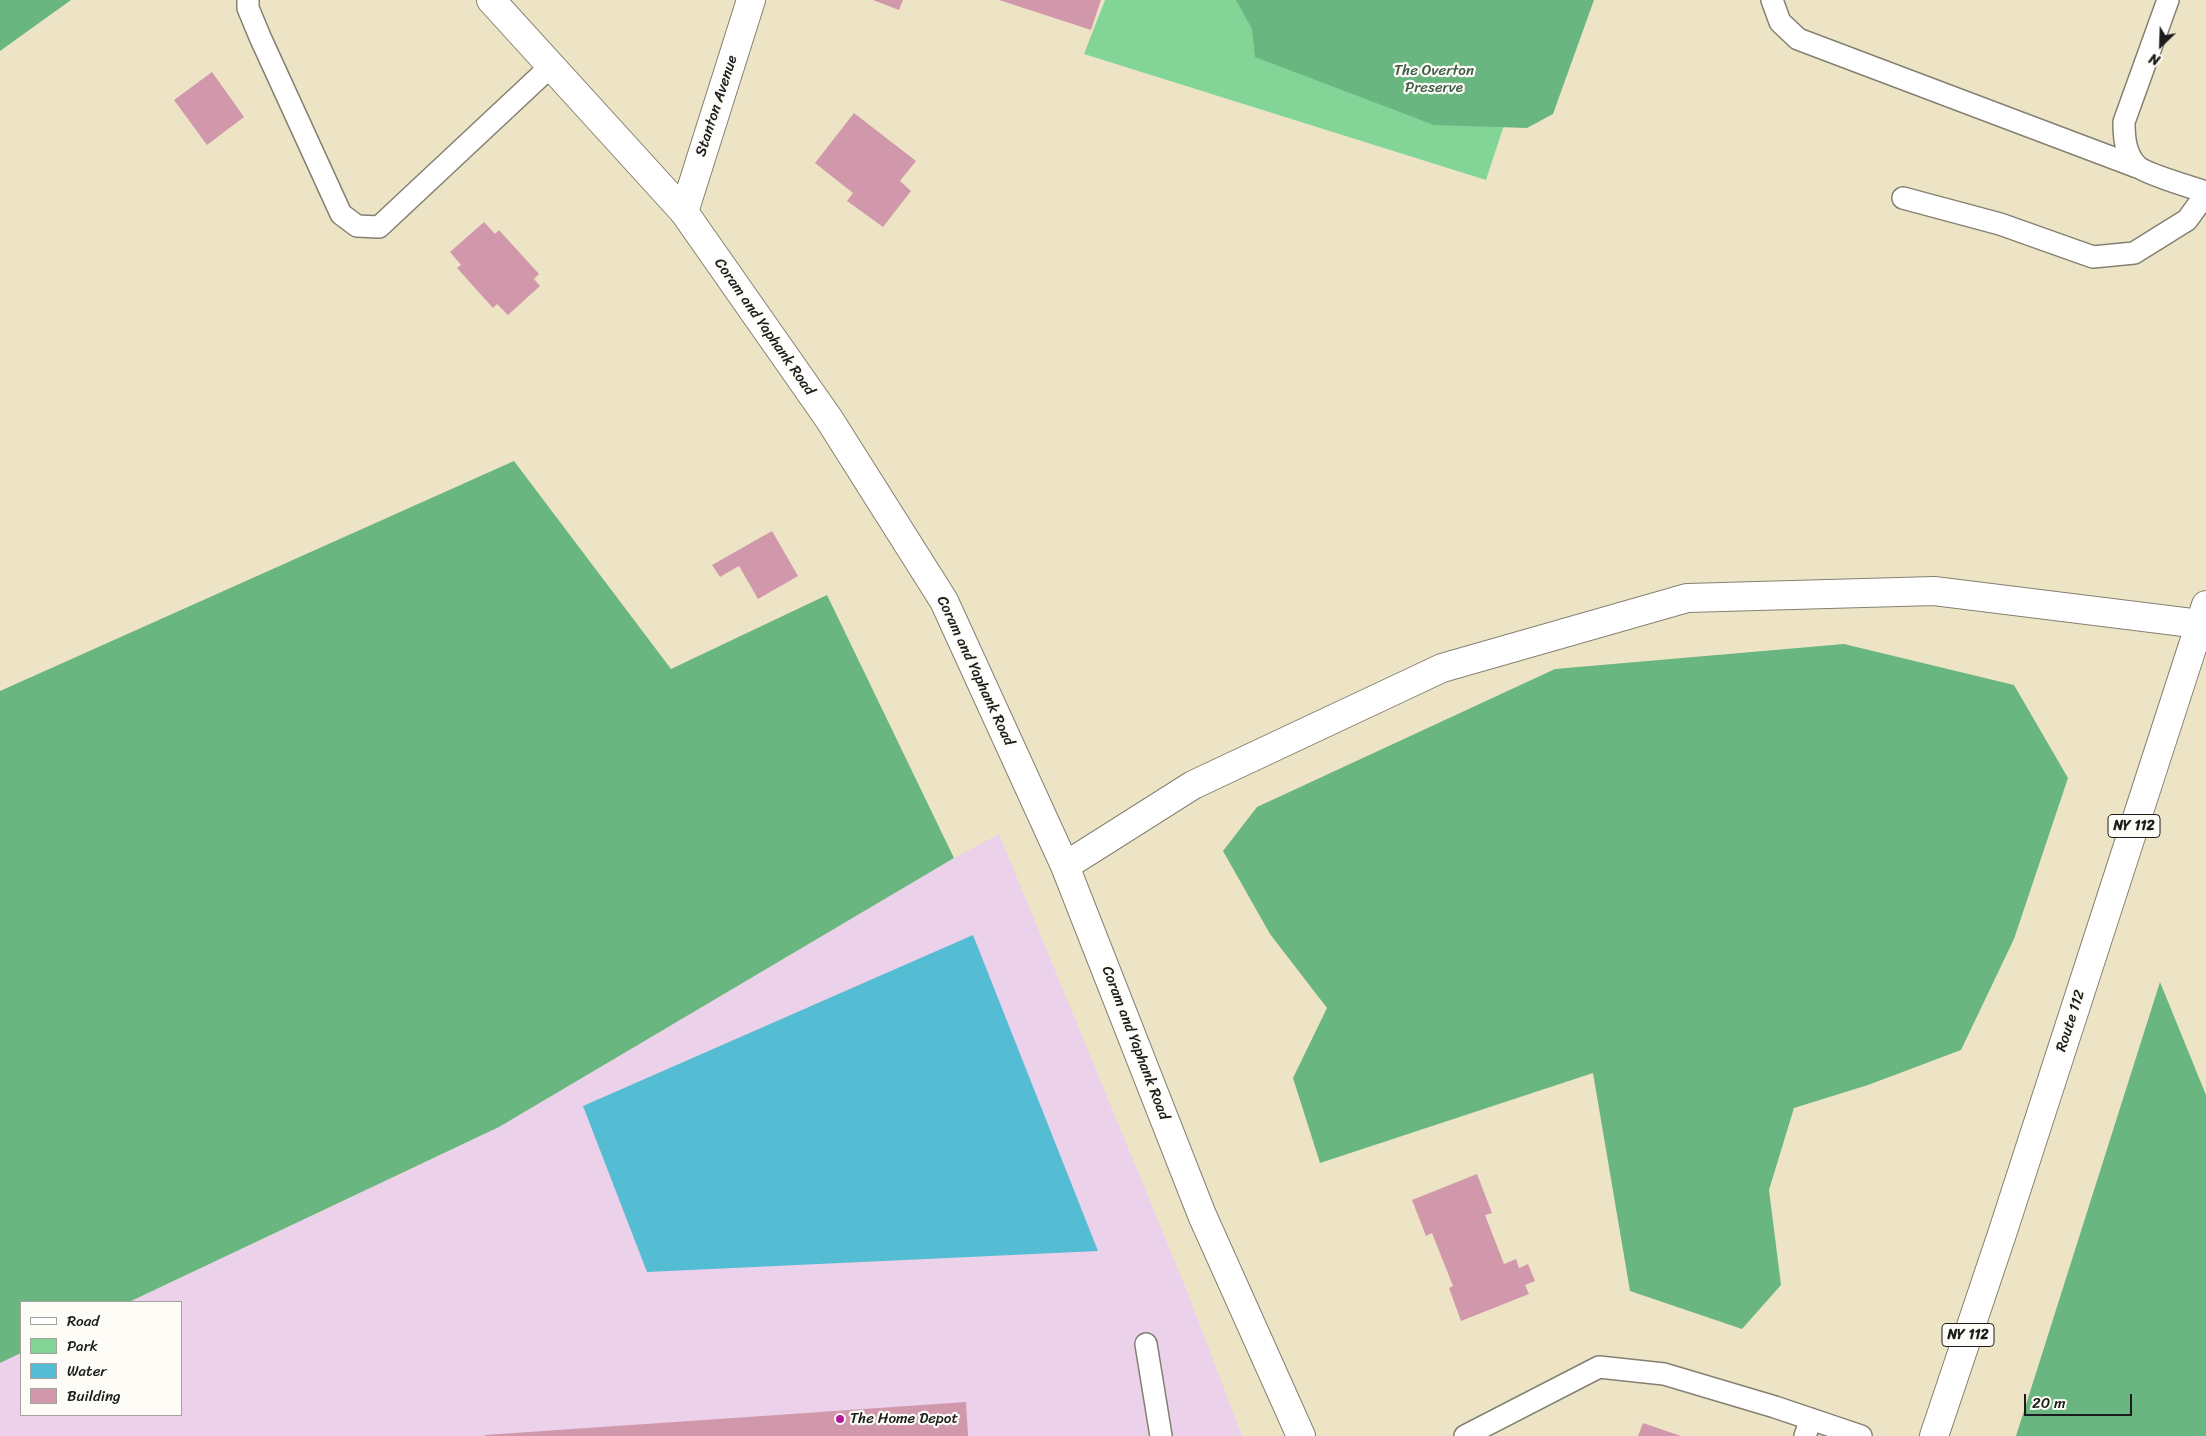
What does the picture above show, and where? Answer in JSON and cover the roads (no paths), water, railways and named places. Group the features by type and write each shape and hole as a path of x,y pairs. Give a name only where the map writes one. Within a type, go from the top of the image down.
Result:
{"main road":[{"name":"Coram and Yaphank Road","path":"492,0 684,212 829,419 944,601 1066,866 1202,1215 1301,1436"},
{"name":"Stanton Avenue","path":"684,212 751,0"},
{"path":"1066,866 1193,785 1442,668 1687,598 1934,591 2204,620"},
{"name":"Route 112","path":"1934,1436 2006,1224 2204,620"}],"lane":[{"path":"248,0 248,8 260,37 341,214 357,226 379,226 551,66"},
{"path":"1772,0 1780,22 1798,39 2206,193 2187,220 2134,252 2093,257 2000,224 1903,198"},
{"path":"2137,167 2124,139 2124,122 2168,0"},
{"path":"1146,1344 1161,1436"},
{"path":"1465,1436 1600,1367 1664,1374 1808,1428 1861,1436"}],"water":[{"path":"973,935 1098,1251 647,1272 583,1106"}],"place":[{"name":"The Home Depot","path":"840,1419"}],"park label":[{"name":"The Overton Preserve","path":"1434,80"}]}
